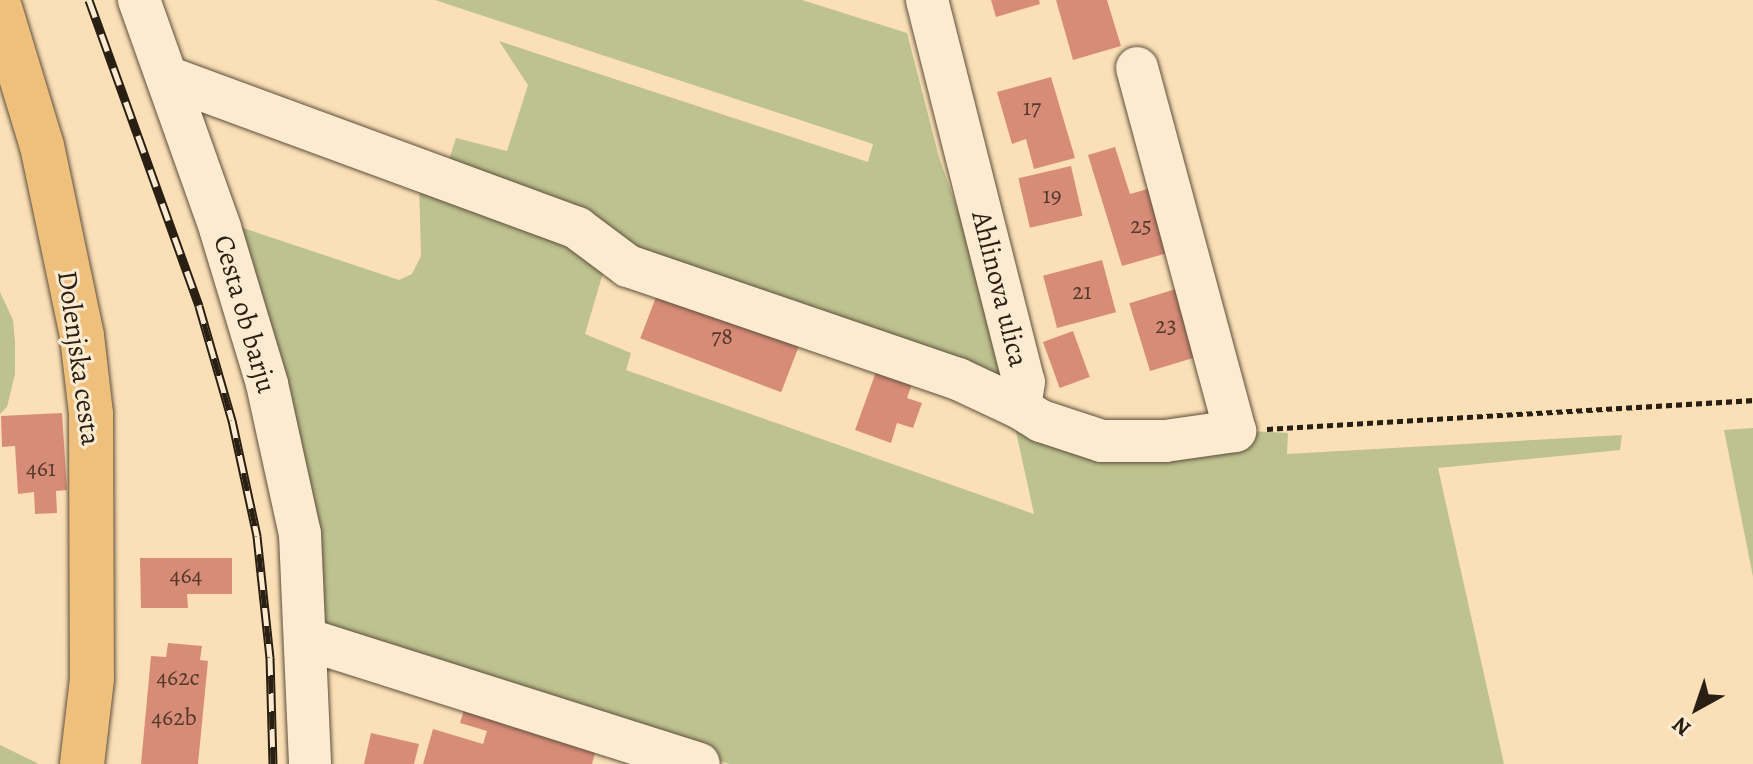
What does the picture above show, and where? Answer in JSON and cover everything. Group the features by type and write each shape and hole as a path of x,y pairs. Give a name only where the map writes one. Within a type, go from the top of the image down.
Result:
{"main road":[{"name":"Dolenjska cesta","path":"0,8 9,53 42,146 82,336 91,414 92,679 82,764"}],"street":[{"name":"Cesta ob barju","path":"139,0 220,228 267,384 300,534 310,764"},
{"name":"Ahlinova ulica","path":"927,0 1024,382 1020,408 1041,421 1102,441 1165,441 1235,431"},
{"path":"1137,68 1235,431"},
{"path":"167,77 577,228 628,266 958,379 1020,408"},
{"path":"306,639 699,764"}],"path":[{"path":"1235,431 1753,400"}],"green space":[{"path":"435,0 802,0 907,33 939,157 1006,349 1011,380 607,241 446,169 456,138 507,151 528,85 499,41 868,162 873,144"},
{"path":"419,182 574,239 603,273 585,334 631,353 626,370 1034,514 1013,418 1288,433 1287,454 1622,435 1620,450 1438,468 1504,764 729,764 320,627 231,224 399,280 412,274 421,256"},
{"path":"0,292 13,320 15,374 7,407 0,414"},
{"path":"1753,428 1753,577 1724,430"},
{"path":"0,745 39,764 0,764"}],"building":[{"path":"991,0 1039,0 1040,4 996,17"},
{"path":"1056,0 1107,0 1121,46 1073,60"},
{"path":"1051,77 1075,158 1034,169 1026,139 1012,144 997,92"},
{"path":"1115,147 1130,194 1151,188 1171,252 1122,266 1088,155"},
{"path":"1071,166 1082,216 1030,228 1018,178"},
{"path":"1102,260 1116,312 1057,328 1043,276"},
{"path":"661,284 802,338 781,392 640,338"},
{"path":"1179,288 1200,356 1150,371 1129,303"},
{"path":"1073,331 1090,377 1060,388 1043,342"},
{"path":"877,369 913,381 907,398 922,403 913,428 897,423 891,443 855,430"},
{"path":"62,413 67,490 56,491 57,513 35,514 34,492 18,494 15,446 2,447 1,416"},
{"path":"140,558 232,558 232,594 187,594 188,608 141,608"},
{"path":"168,643 202,646 200,660 208,661 198,764 141,764 151,656 166,657"},
{"path":"467,700 506,711 502,724 595,753 592,764 423,764 433,729 483,744 487,731 460,723"},
{"path":"371,733 419,744 414,764 364,764"}],"railway":[{"path":"89,0 199,306 232,420 257,536 270,657 273,764"}]}
